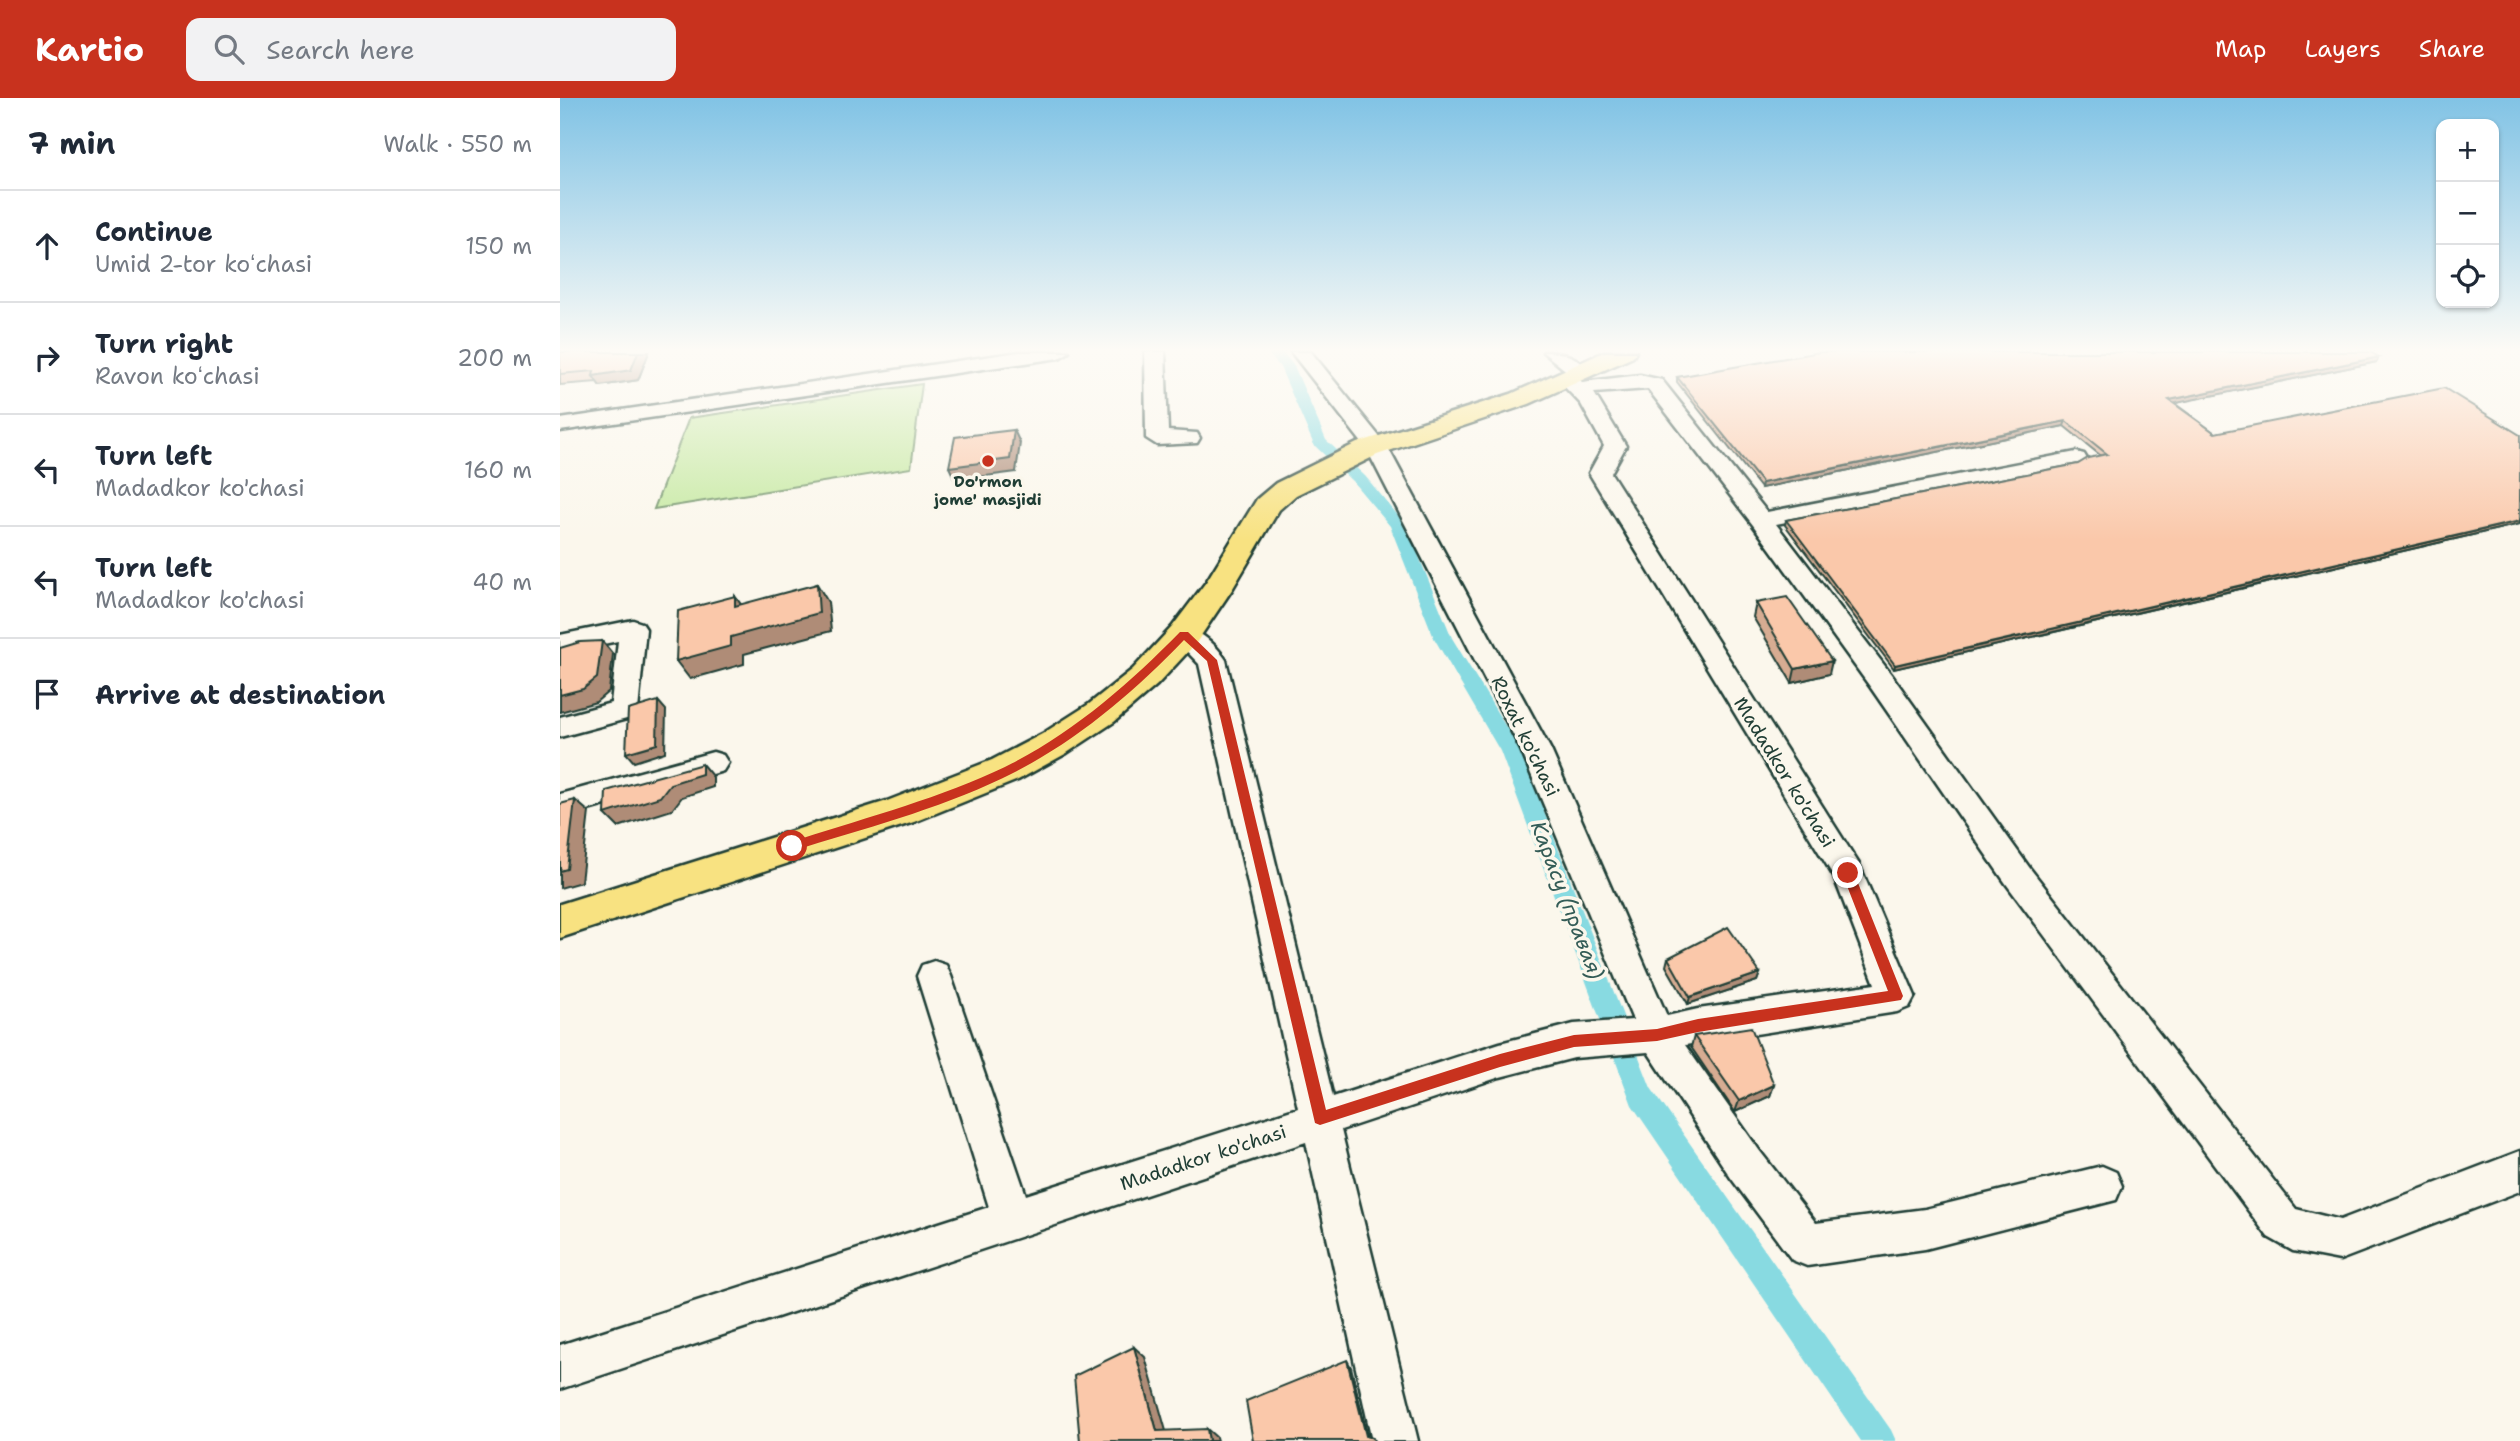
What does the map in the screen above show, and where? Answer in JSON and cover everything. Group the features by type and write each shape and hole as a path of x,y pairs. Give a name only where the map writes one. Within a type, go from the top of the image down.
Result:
{"main road":[{"path":"560,921 888,817 1000,774 1087,722 1140,679 1184,635 1267,505 1286,489 1371,448 1473,415"}],"street":[{"path":"560,425 631,415"},
{"path":"1156,415 1157,438 1189,438"},
{"name":"Roxat ko'chasi","path":"1347,415 1371,448 1536,750 1657,1035 1745,1164 1807,1245 1925,1229 2102,1186"},
{"name":"Madadkor ko'chasi","path":"560,1367 1500,1060 1574,1041 1657,1035 1698,1025 1896,996 1848,873 1600,473 1615,446 1598,415"},
{"path":"1678,415 1881,681 2018,876 2281,1223 2293,1231 2340,1240 2520,1171"},
{"path":"1760,520 1924,491 2076,459"},
{"path":"560,644 633,629 624,710 560,727"},
{"path":"1184,635 1212,660 1395,1441"},
{"path":"560,806 713,763"},
{"path":"934,976 1013,1218"}],"green space":[{"path":"712,415 918,415 911,468 654,509 689,418"}],"building":[{"path":"1707,415 2189,415 2215,433 2308,415 2487,415 2520,435 2520,521 1895,665 1786,520 2078,464 2088,458 2107,454 2066,421 1762,483"},
{"path":"1014,430 1010,459 949,467 955,437"},
{"path":"817,584 819,613 731,637 731,646 676,661 678,611 735,596 735,606"},
{"path":"1787,597 1832,661 1795,669 1756,603"},
{"path":"602,641 597,678 583,689 560,695 560,648 580,642"},
{"path":"658,701 657,744 626,753 628,710"},
{"path":"702,764 702,774 670,784 660,797 605,814 606,791"},
{"path":"575,800 567,869 560,871 560,804"},
{"path":"1728,927 1760,973 1690,997 1668,958"},
{"path":"1751,1027 1774,1085 1739,1101 1694,1036"},
{"path":"1134,1347 1157,1431 1207,1429 1209,1441 1080,1441 1074,1376"},
{"path":"1347,1360 1366,1436 1374,1441 1253,1441 1246,1401"}],"waterway":[{"name":"Карасу (правая)","path":"1307,415 1319,442 1359,479 1398,525 1443,638 1510,750 1641,1096 1880,1441"}],"place":[{"name":"Do'rmon jome' masjidi","path":"988,461"}],"route":[{"path":"792,846 910,810 1000,774 1087,722 1140,679 1184,635 1212,660 1320,1118 1500,1060 1574,1041 1657,1035 1698,1025 1778,1016 1896,996 1848,873"}]}
